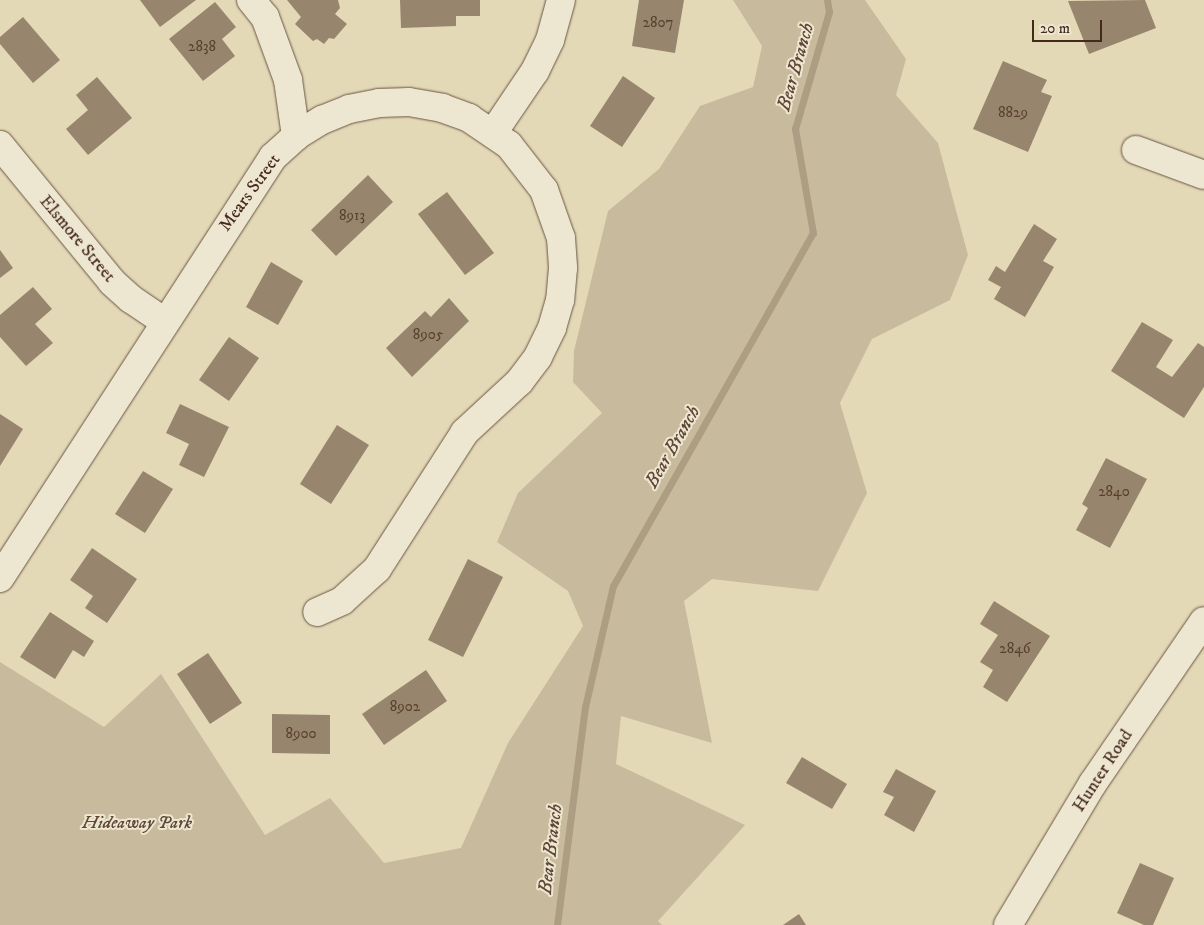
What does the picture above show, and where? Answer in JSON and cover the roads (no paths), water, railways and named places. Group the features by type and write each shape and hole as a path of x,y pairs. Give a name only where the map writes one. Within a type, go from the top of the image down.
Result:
{"street":[{"path":"251,0 265,17 288,80 296,136"},
{"path":"493,133 535,71 550,40 561,0"},
{"name":"Mears Street","path":"0,578 253,185 273,157 296,136 322,120 349,109 386,103 442,108 469,118 493,133 528,165 544,190 555,216 563,268 560,300 552,328 538,357 519,382 464,432 377,569 342,601 317,612"},
{"name":"Elsmore Street","path":"0,145 112,282 131,299 165,322"},
{"path":"1136,150 1204,175"},
{"name":"Hunter Road","path":"1008,925 1093,783 1204,621"}],"waterway":[{"name":"Bear Branch","path":"557,925 585,707 613,586 813,233 795,129 829,12 827,0"}],"park label":[{"name":"Hideaway Park","path":"137,823"}]}
